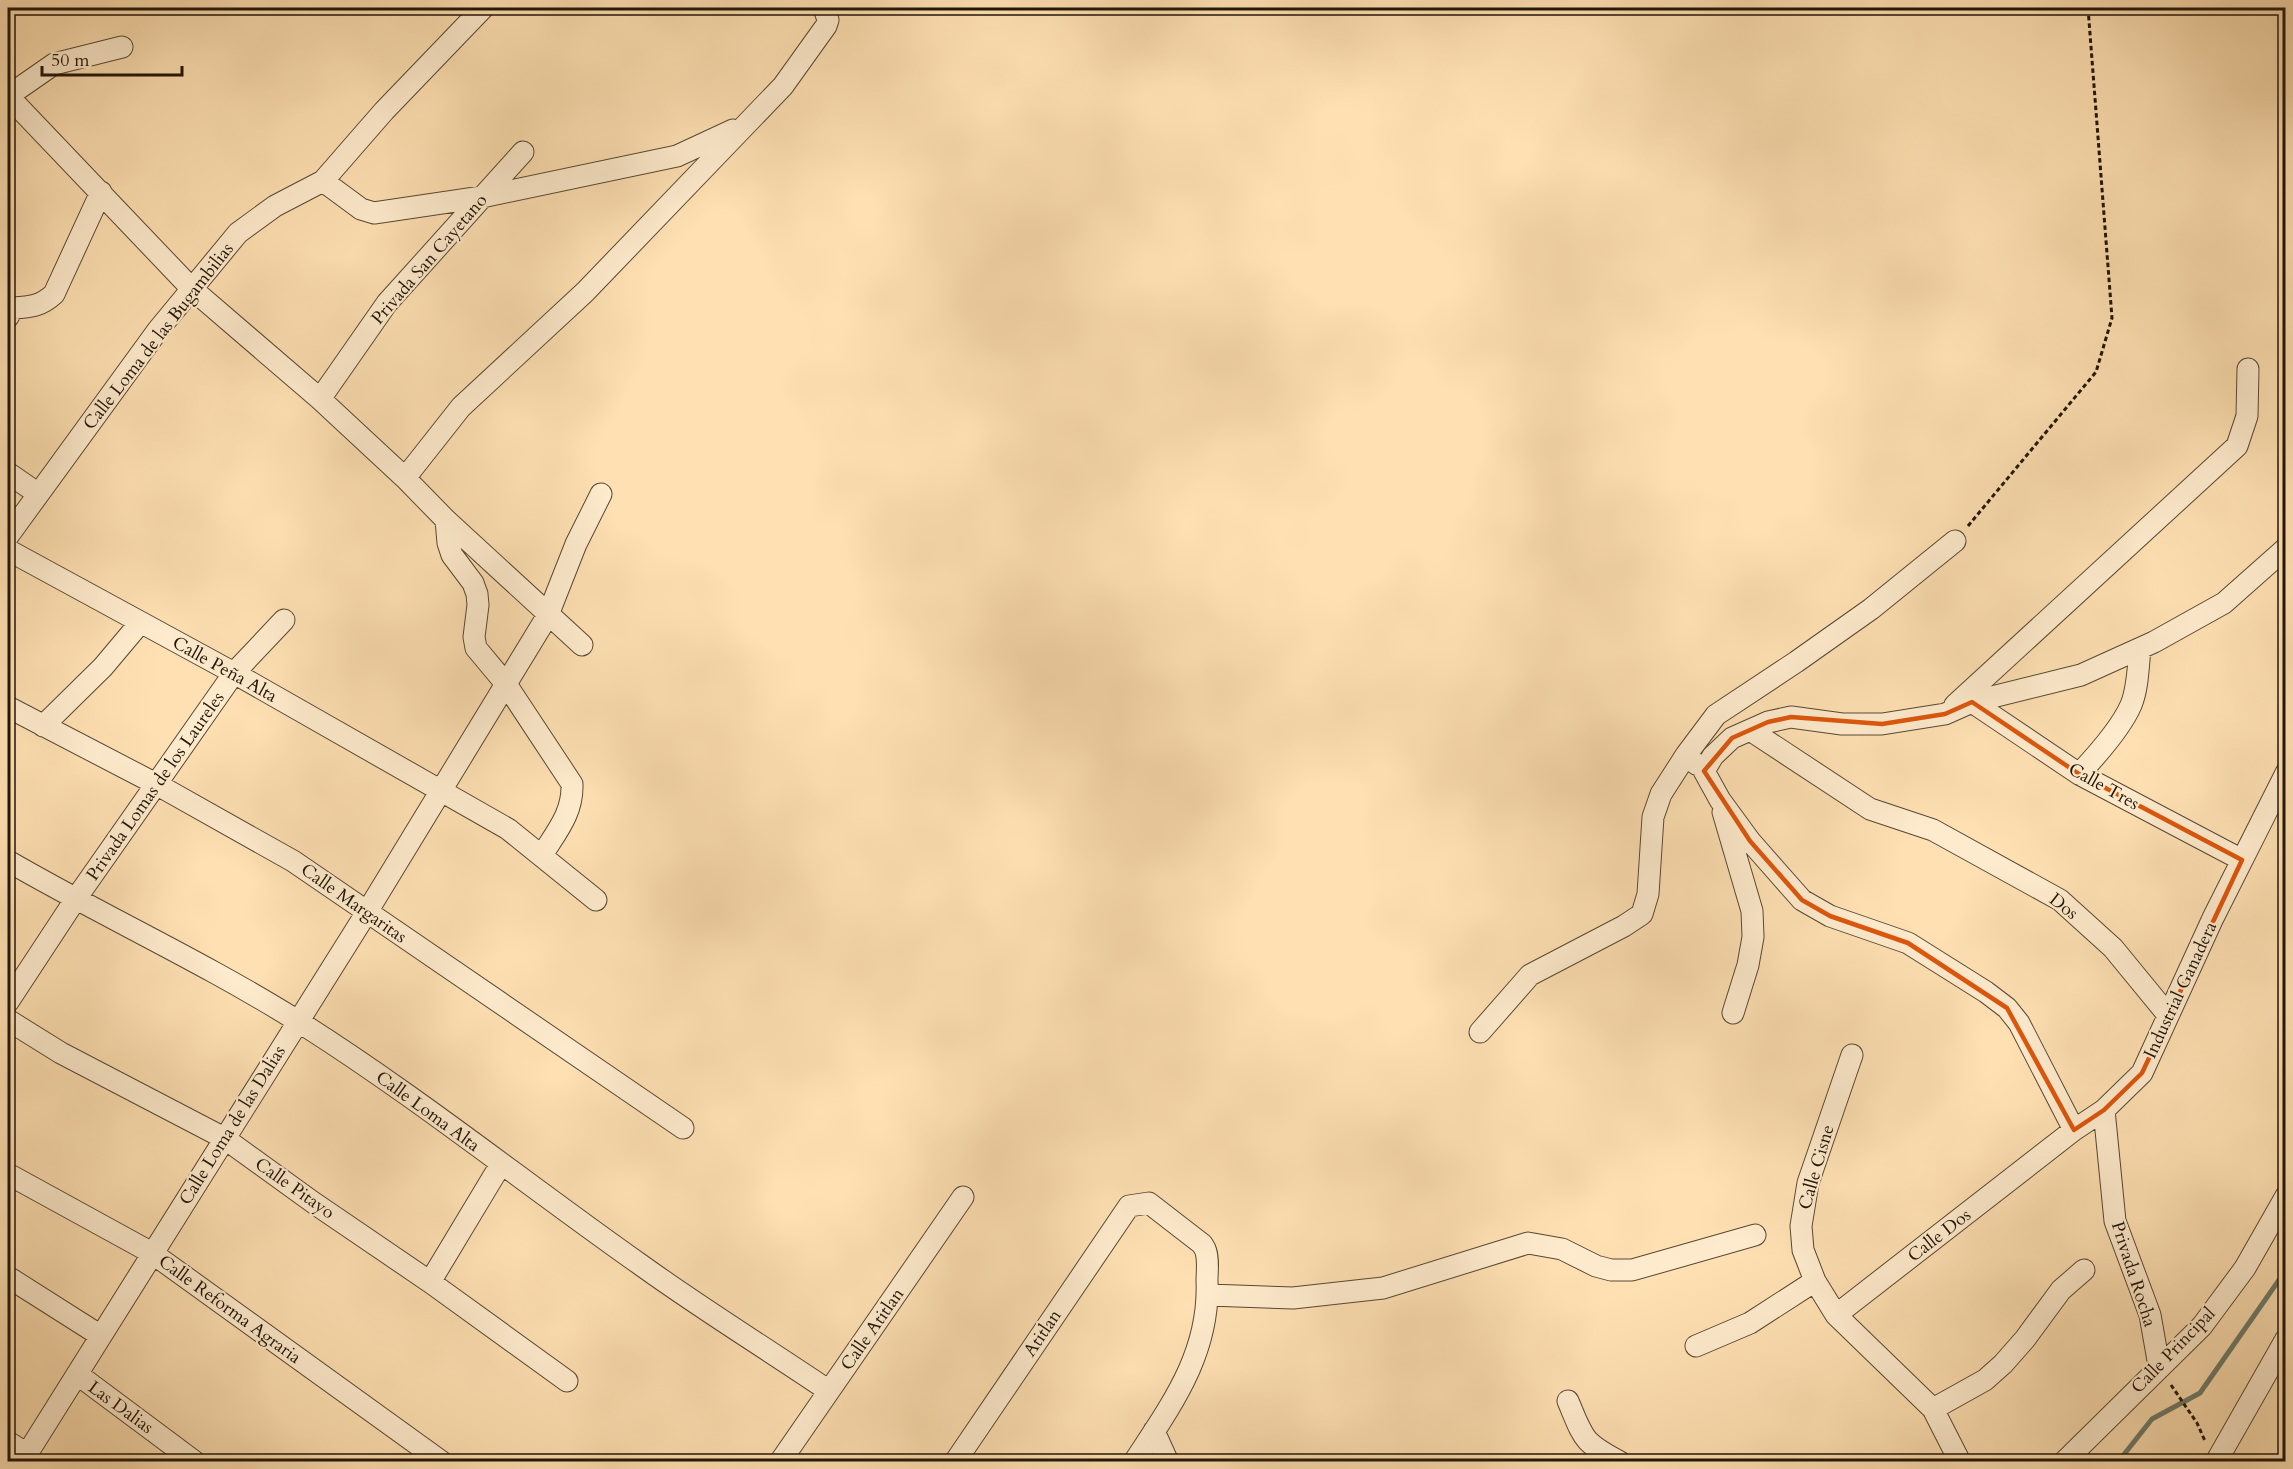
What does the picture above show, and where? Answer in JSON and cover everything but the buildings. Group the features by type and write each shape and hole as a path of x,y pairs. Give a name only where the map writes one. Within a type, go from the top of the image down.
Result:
{"street":[{"name":"Calle Loma de las Bugambilias","path":"8,536 37,493 158,330 238,233 275,206 322,181 384,111 483,8"},
{"path":"405,478 461,407 585,292 783,86 826,26 828,20 824,8"},
{"path":"122,47 54,64 8,96 192,289 320,399 405,478 446,520 582,645"},
{"path":"322,181 361,209 374,213 482,197 677,156 744,124"},
{"name":"Privada San Cayetano","path":"320,399 387,303 523,152"},
{"path":"9,310 35,307 45,303 54,294 101,192"},
{"path":"1945,714 2237,446 2247,416 2248,369"},
{"path":"8,472 37,493"},
{"name":"Calle Loma de las Dalias","path":"24,1458 367,912 548,615 576,544 601,494"},
{"path":"446,520 448,543 452,555 473,583 477,594 474,637 476,648 506,684 572,784 572,799 567,814 542,855"},
{"path":"1480,1032 1530,975 1624,926 1642,914 1648,894 1653,817 1661,794 1716,715 1871,609 1955,541"},
{"path":"1704,771 1713,756 1732,738 1768,722 1791,717 1842,724 1882,724 1945,714 1972,702 2081,675 2140,649 2224,603 2286,548"},
{"name":"Calle Peña Alta","path":"8,550 234,673 508,829 596,900"},
{"name":"Privada Lomas de los Laureles","path":"8,1002 75,900 234,673 284,620"},
{"path":"43,726 103,667 140,623"},
{"path":"2079,774 2104,747 2131,706 2140,649"},
{"name":"Calle Tres","path":"1972,702 2079,774 2242,860"},
{"name":"Calle Margaritas","path":"8,707 156,784 293,861 683,1128"},
{"name":"Dos","path":"1750,730 1870,810 1933,830 2060,900 2113,948 2168,1015"},
{"path":"1686,756 1704,771 1720,800 1750,841 1802,900 1830,916 1908,943 1986,992 2007,1008 2019,1023 2074,1130"},
{"path":"2242,860 2286,773"},
{"path":"1720,800 1752,911 1753,929 1748,965 1732,1013"},
{"name":"Industrial Ganadera","path":"2074,1130 2104,1110 2142,1073 2212,918 2242,860"},
{"name":"Calle Loma Alta","path":"8,861 75,900 224,976 297,1021 362,1064 643,1267 829,1391"},
{"name":"Calle Pitayo","path":"8,1020 60,1053 224,1138 567,1381"},
{"name":"Calle Cisne","path":"1815,1281 1803,1250 1801,1226 1808,1183 1852,1055"},
{"name":"Privada Rocha","path":"2104,1110 2115,1221 2150,1315 2159,1366"},
{"name":"Calle Dos","path":"1836,1315 2074,1130"},
{"path":"430,1282 501,1164"},
{"name":"Calle Reforma Agraria","path":"8,1174 152,1253 442,1461"},
{"name":"Calle Principal","path":"2064,1461 2208,1317 2245,1268 2286,1196"},
{"name":"Calle Atitlan","path":"780,1461 963,1197"},
{"name":"Atitlan","path":"955,1461 1129,1206 1149,1203 1202,1244 1206,1253 1208,1295"},
{"path":"1134,1461 1186,1379 1195,1358 1208,1295 1293,1298 1383,1288 1528,1243 1562,1249 1596,1266 1611,1270 1632,1270 1755,1235"},
{"path":"1933,1409 1985,1380 2003,1364 2025,1339 2061,1290 2084,1270"},
{"path":"8,1277 101,1336"},
{"path":"1696,1346 1750,1323 1815,1281 1836,1315 1933,1409 1960,1461"},
{"path":"2216,1461 2286,1339"},
{"name":"Las Dalias","path":"76,1374 195,1461"},
{"path":"1568,1401 1584,1439 1592,1447 1620,1461"},
{"path":"1154,1431 1168,1461"},
{"path":"8,1442 24,1458"}],"path":[{"path":"1955,541 2096,372 2112,318 2088,8"},
{"path":"2171,1386 2197,1423"}],"highlighted area":[{"path":"1972,702 2079,774 2242,860 2142,1073 2104,1110 2074,1130 2007,1008 1908,943 1830,916 1802,900 1750,841 1704,771 1732,738 1768,722 1791,717 1882,724 1945,714"}],"waterway":[{"path":"2118,1462 2152,1419 2200,1393 2286,1270"}]}
